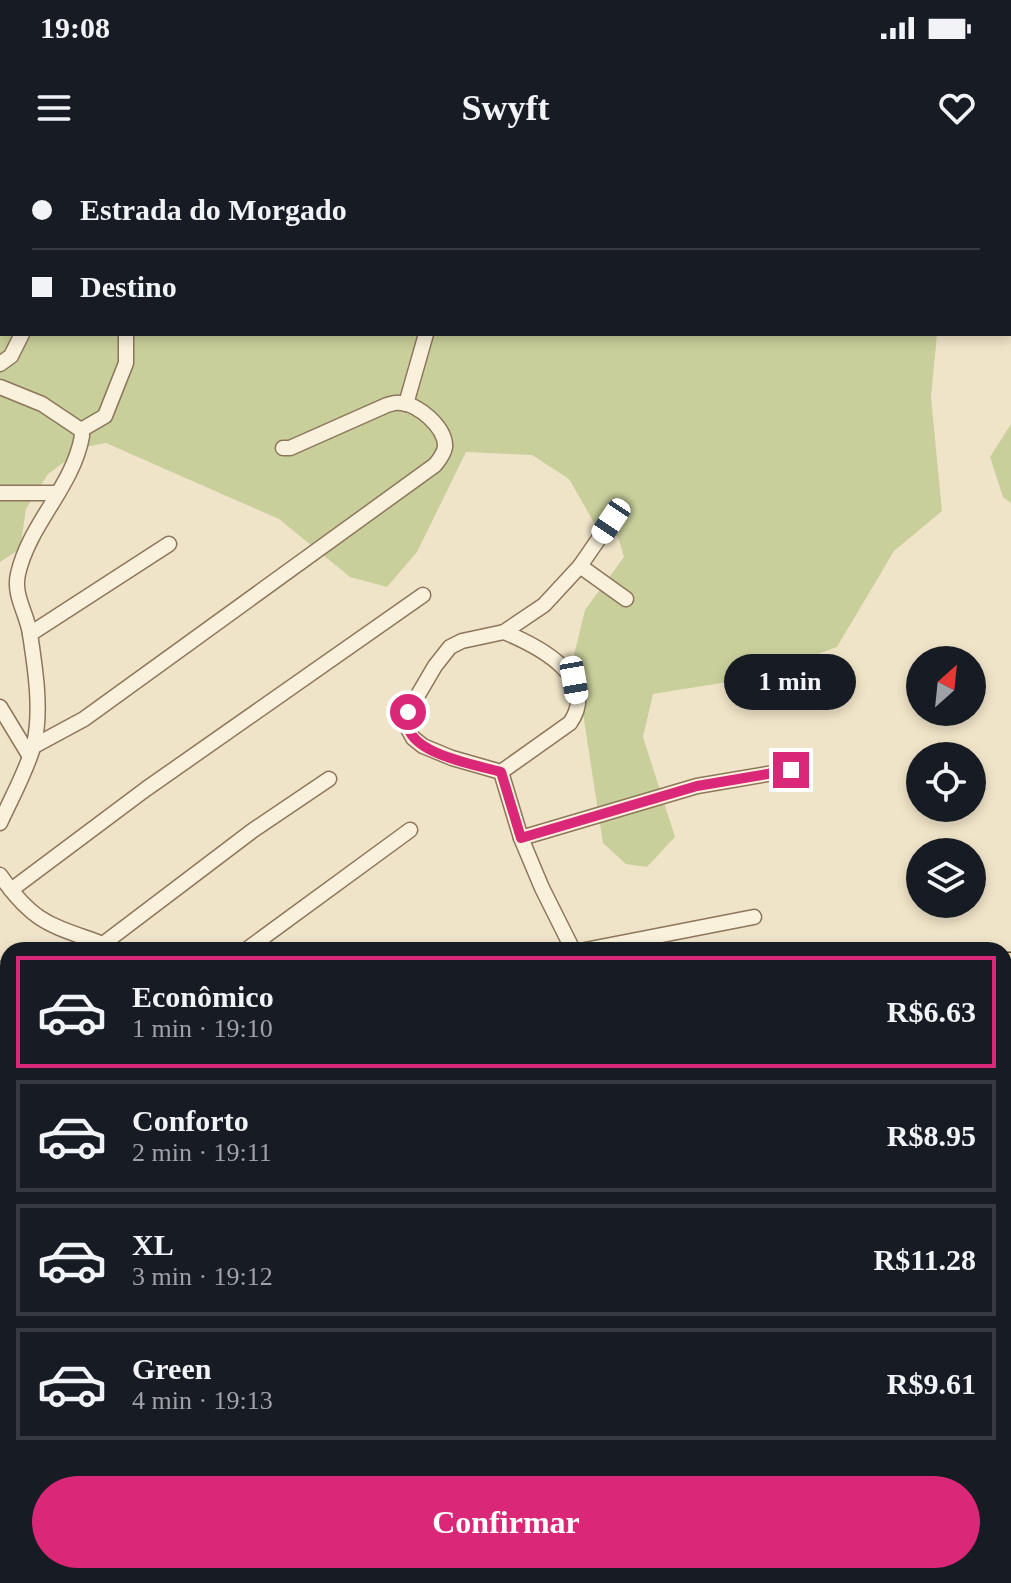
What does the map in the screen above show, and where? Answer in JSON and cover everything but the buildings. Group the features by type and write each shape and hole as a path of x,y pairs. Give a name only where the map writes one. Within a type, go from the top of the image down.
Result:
{"street":[{"path":"0,364 11,356 21,336"},
{"path":"81,430 105,416 126,363 126,336"},
{"path":"406,404 425,336"},
{"path":"0,387 42,404 81,430 82,436 76,461 26,549 17,576 18,598 30,634 37,715 32,750 0,823"},
{"path":"32,750 84,719 435,465 445,448 434,422 406,404 387,405 290,448 283,448"},
{"path":"0,493 58,493"},
{"path":"501,772 423,746 413,738 407,727 408,712 450,647 462,641 504,632 544,605 580,566 611,521"},
{"path":"30,634 169,544"},
{"path":"580,566 626,599"},
{"path":"11,890 146,789 423,595"},
{"path":"501,772 570,723 576,714 577,698 574,680 566,669 526,641 504,632"},
{"path":"0,707 32,750"},
{"path":"521,838 697,786 791,770"},
{"path":"501,772 521,838 569,942"},
{"path":"111,942 252,831 329,779"},
{"path":"257,942 410,830"},
{"path":"0,875 32,914 48,925 92,942"},
{"path":"626,942 754,917"}],"green space":[{"path":"0,336 937,336 931,397 942,511 894,551 837,647 752,678 653,694 643,737 675,837 647,867 626,864 603,843 574,655 585,610 624,557 618,537 596,526 569,479 532,455 466,452 417,552 387,587 350,577 279,519 106,443 85,447 48,474 26,509 20,549 0,562"},
{"path":"1011,424 1011,503 1003,497 990,457"}],"route":[{"path":"408,712 407,727 413,738 423,746 501,772 521,838 697,786 791,770"}]}
